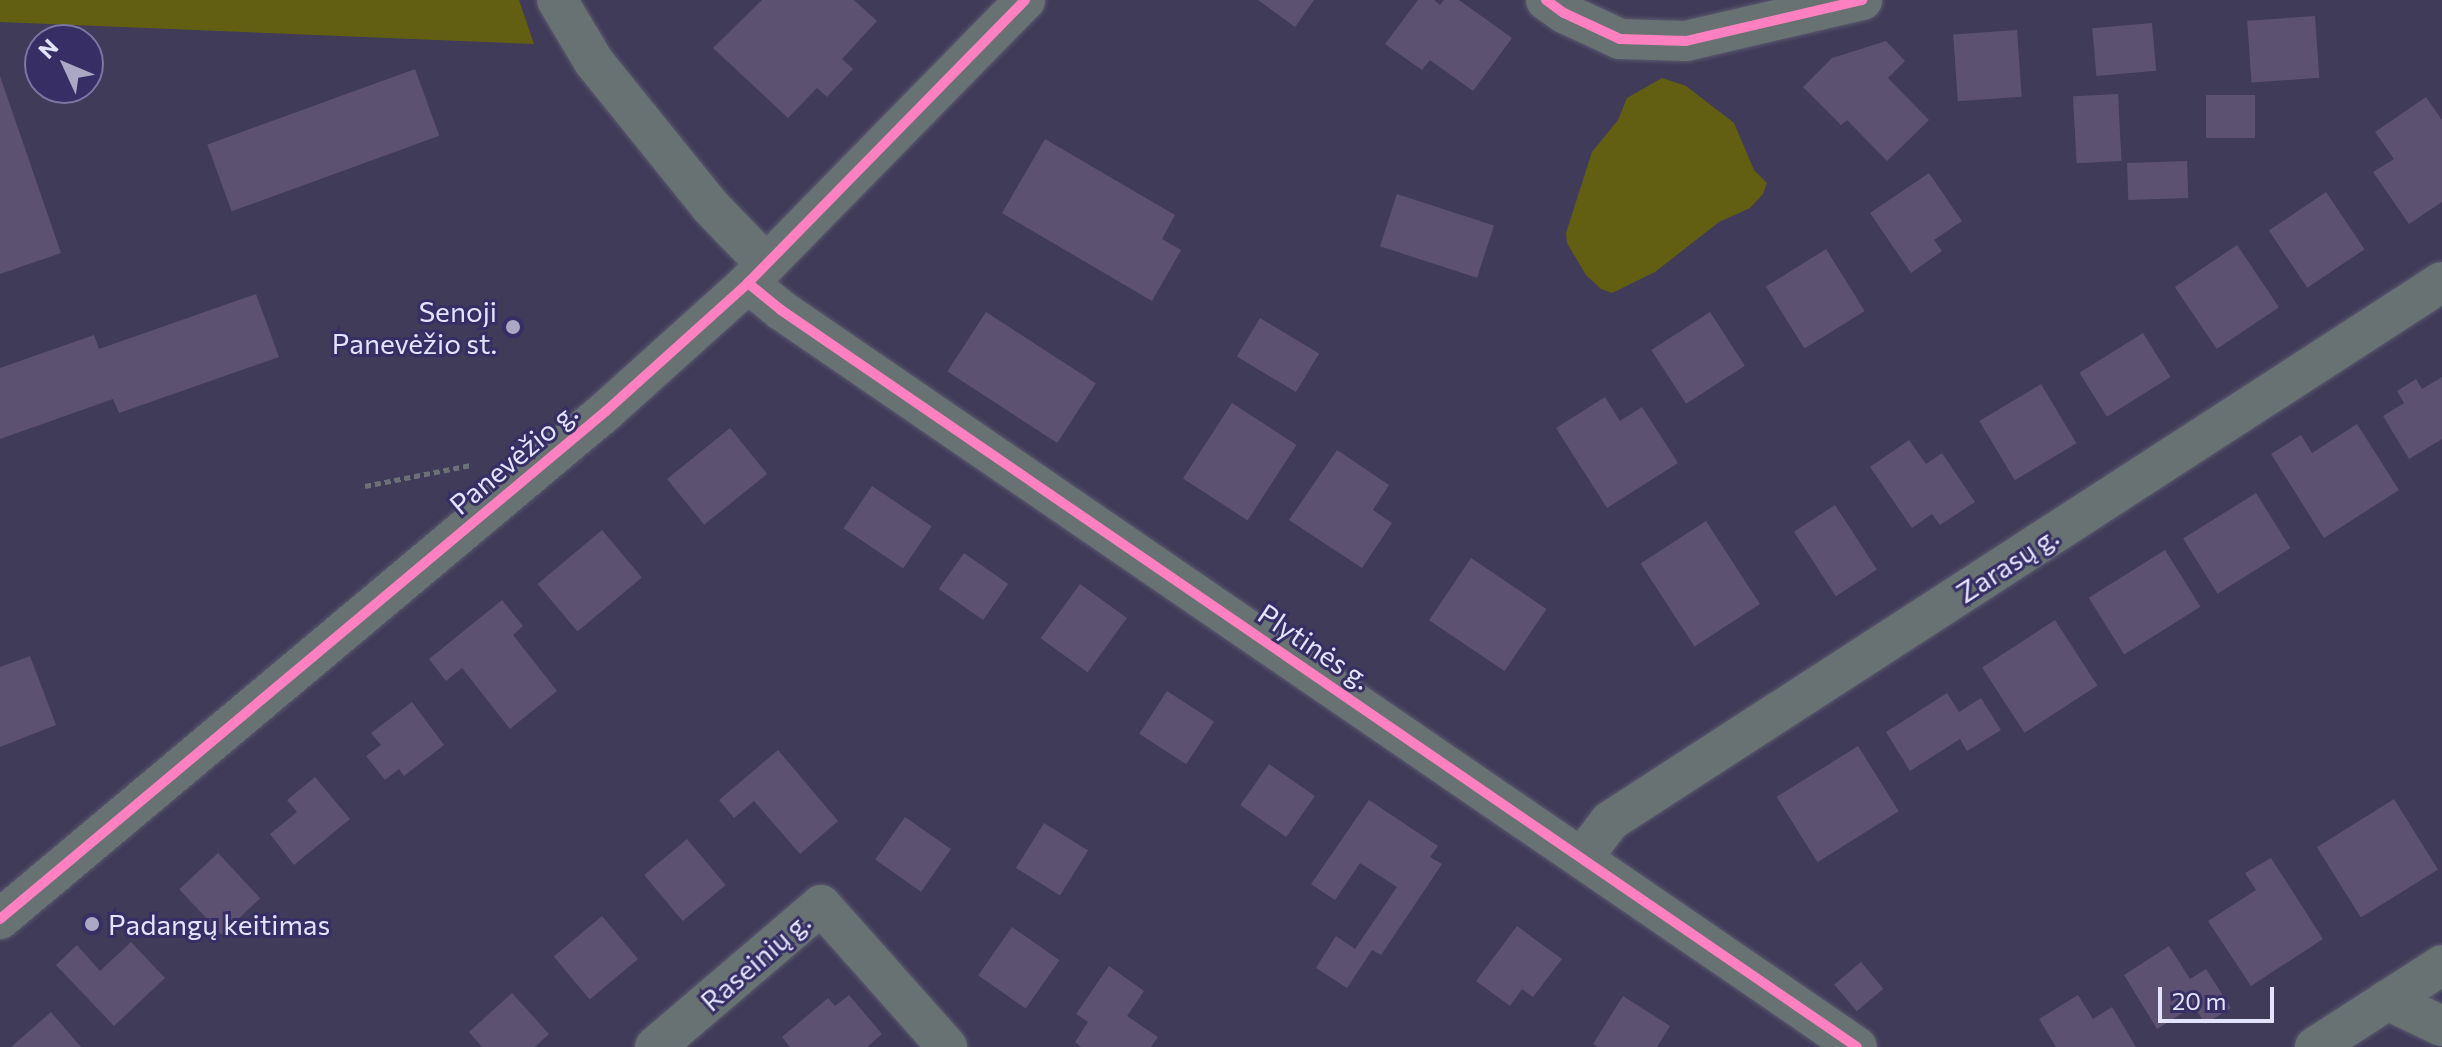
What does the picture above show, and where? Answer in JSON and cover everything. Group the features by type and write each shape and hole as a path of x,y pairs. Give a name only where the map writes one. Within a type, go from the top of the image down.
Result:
{"street":[{"name":"Plytinės g.","path":"557,0 594,62 710,206 781,310 1857,1047"},
{"name":"Panevėžio g.","path":"0,919 606,411 757,273 1025,0"},
{"path":"1546,0 1564,13 1620,39 1686,41 1862,0"},
{"name":"Zarasų g.","path":"1582,858 1610,821 2442,282"},
{"name":"Raseinių g.","path":"655,1047 821,905 947,1047"},
{"path":"2315,1047 2442,965"},
{"path":"2387,1000 2442,1026"}],"path":[{"path":"365,486 471,465"}],"shaded area":[{"path":"0,0 519,0 534,44 104,24 0,22"},
{"path":"1662,78 1686,86 1734,123 1754,170 1767,183 1763,194 1750,208 1719,222 1655,272 1612,293 1601,289 1586,275 1567,243 1566,233 1592,152 1618,120 1627,98"}],"building":[{"path":"762,0 854,0 877,21 842,59 853,69 827,97 817,88 788,118 713,48"},
{"path":"1258,0 1314,0 1295,27"},
{"path":"1418,0 1434,0 1440,5 1444,0 1459,0 1512,38 1473,91 1430,60 1422,70 1385,44"},
{"path":"2315,16 2319,78 2251,83 2247,21"},
{"path":"2152,23 2156,71 2096,76 2092,28"},
{"path":"2017,30 2022,97 1958,101 1953,34"},
{"path":"1886,41 1905,61 1888,78 1929,120 1887,161 1847,120 1841,125 1803,87 1832,58"},
{"path":"415,69 439,136 232,211 207,145"},
{"path":"0,76 61,253 0,274"},
{"path":"2118,94 2122,161 2077,163 2073,96"},
{"path":"2206,95 2255,95 2255,138 2206,138"},
{"path":"2426,97 2442,120 2442,202 2409,224 2373,172 2394,159 2375,132"},
{"path":"1045,139 1175,215 1162,239 1181,250 1152,301 1002,213"},
{"path":"2187,161 2188,198 2128,200 2127,163"},
{"path":"1929,173 1962,221 1934,240 1942,251 1911,273 1870,213"},
{"path":"2326,192 2365,249 2307,288 2269,231"},
{"path":"1397,194 1494,226 1477,278 1380,246"},
{"path":"2237,245 2279,307 2217,349 2175,287"},
{"path":"1826,249 1865,311 1804,349 1766,287"},
{"path":"256,294 279,357 119,413 113,399 0,439 0,368 94,335 99,349"},
{"path":"986,312 1096,383 1057,443 947,372"},
{"path":"1710,312 1745,366 1686,404 1651,350"},
{"path":"1260,318 1319,354 1296,392 1237,357"},
{"path":"2143,333 2171,377 2107,417 2079,373"},
{"path":"2442,377 2442,439 2409,459 2383,416 2404,403 2397,391 2416,379 2422,389"},
{"path":"2041,384 2077,443 2015,480 1979,421"},
{"path":"1605,397 1620,421 1642,407 1678,463 1607,508 1556,428"},
{"path":"1232,403 1297,445 1248,520 1183,478"},
{"path":"2357,424 2399,490 2324,538 2271,454 2301,435 2312,453"},
{"path":"730,428 767,474 704,525 667,479"},
{"path":"1909,440 1926,464 1942,453 1975,502 1940,525 1932,514 1912,528 1870,467"},
{"path":"1337,450 1389,485 1373,510 1392,523 1362,568 1289,520"},
{"path":"872,486 932,526 903,569 843,528"},
{"path":"2256,493 2290,548 2218,594 2183,539"},
{"path":"1835,505 1877,570 1836,596 1794,532"},
{"path":"1706,521 1760,604 1695,647 1641,563"},
{"path":"602,530 642,577 578,631 538,584"},
{"path":"2165,550 2201,607 2124,655 2089,598"},
{"path":"964,553 1008,584 983,620 939,589"},
{"path":"1471,558 1546,609 1505,671 1429,620"},
{"path":"1080,584 1127,618 1088,672 1041,638"},
{"path":"502,600 523,626 513,635 557,691 510,729 462,668 446,681 429,659"},
{"path":"2055,620 2097,685 2025,733 1982,667"},
{"path":"30,656 56,725 0,747 0,667"},
{"path":"1167,691 1214,721 1186,764 1139,734"},
{"path":"1947,693 1959,712 1981,698 2001,730 1967,751 1960,739 1910,771 1886,732"},
{"path":"412,702 444,745 404,776 399,769 385,780 366,756 381,745 371,733"},
{"path":"1858,746 1899,811 1817,862 1777,797"},
{"path":"778,750 838,821 800,854 754,801 734,818 719,800"},
{"path":"1269,764 1315,796 1286,837 1240,805"},
{"path":"315,777 350,819 294,865 270,834 297,812 287,800"},
{"path":"2394,799 2438,869 2361,918 2317,847"},
{"path":"1369,800 1438,846 1430,857 1442,864 1381,955 1372,950 1347,988 1316,968 1336,936 1355,949 1397,887 1360,863 1335,900 1311,884"},
{"path":"905,817 951,849 921,892 875,860"},
{"path":"1044,823 1088,851 1060,896 1016,868"},
{"path":"687,839 726,885 683,921 644,875"},
{"path":"218,853 260,898 222,934 179,889"},
{"path":"2271,858 2323,939 2251,986 2208,921 2256,890 2245,873"},
{"path":"602,916 638,959 590,999 554,956"},
{"path":"1517,926 1562,959 1533,997 1522,989 1510,1006 1476,981"},
{"path":"1012,927 1060,960 1026,1009 978,975"},
{"path":"131,942 165,978 114,1026 56,965 77,945 100,971"},
{"path":"2169,946 2190,979 2206,969 2231,1008 2205,1024 2194,1006 2157,1029 2124,975"},
{"path":"1861,962 1883,989 1857,1011 1834,984"},
{"path":"1109,966 1144,991 1127,1016 1158,1037 1151,1047 1081,1047 1075,1042 1088,1022 1076,1014"},
{"path":"512,993 549,1034 535,1047 482,1047 469,1032"},
{"path":"849,995 882,1034 867,1047 790,1047 782,1037 828,998 835,1006"},
{"path":"2078,995 2093,1019 2112,1007 2136,1047 2056,1047 2039,1019"},
{"path":"1623,996 1670,1026 1657,1047 1598,1047 1593,1044"},
{"path":"51,1012 81,1047 11,1047"}],"cycle path":[{"path":"0,919 606,411 748,283 1025,0"},
{"path":"1546,0 1564,13 1620,39 1686,41 1862,0"},
{"path":"748,283 781,310 1857,1047"}],"place":[{"name":"Senoji Panevėžio st.","path":"513,327"},
{"name":"Padangų keitimas","path":"92,924"}]}
